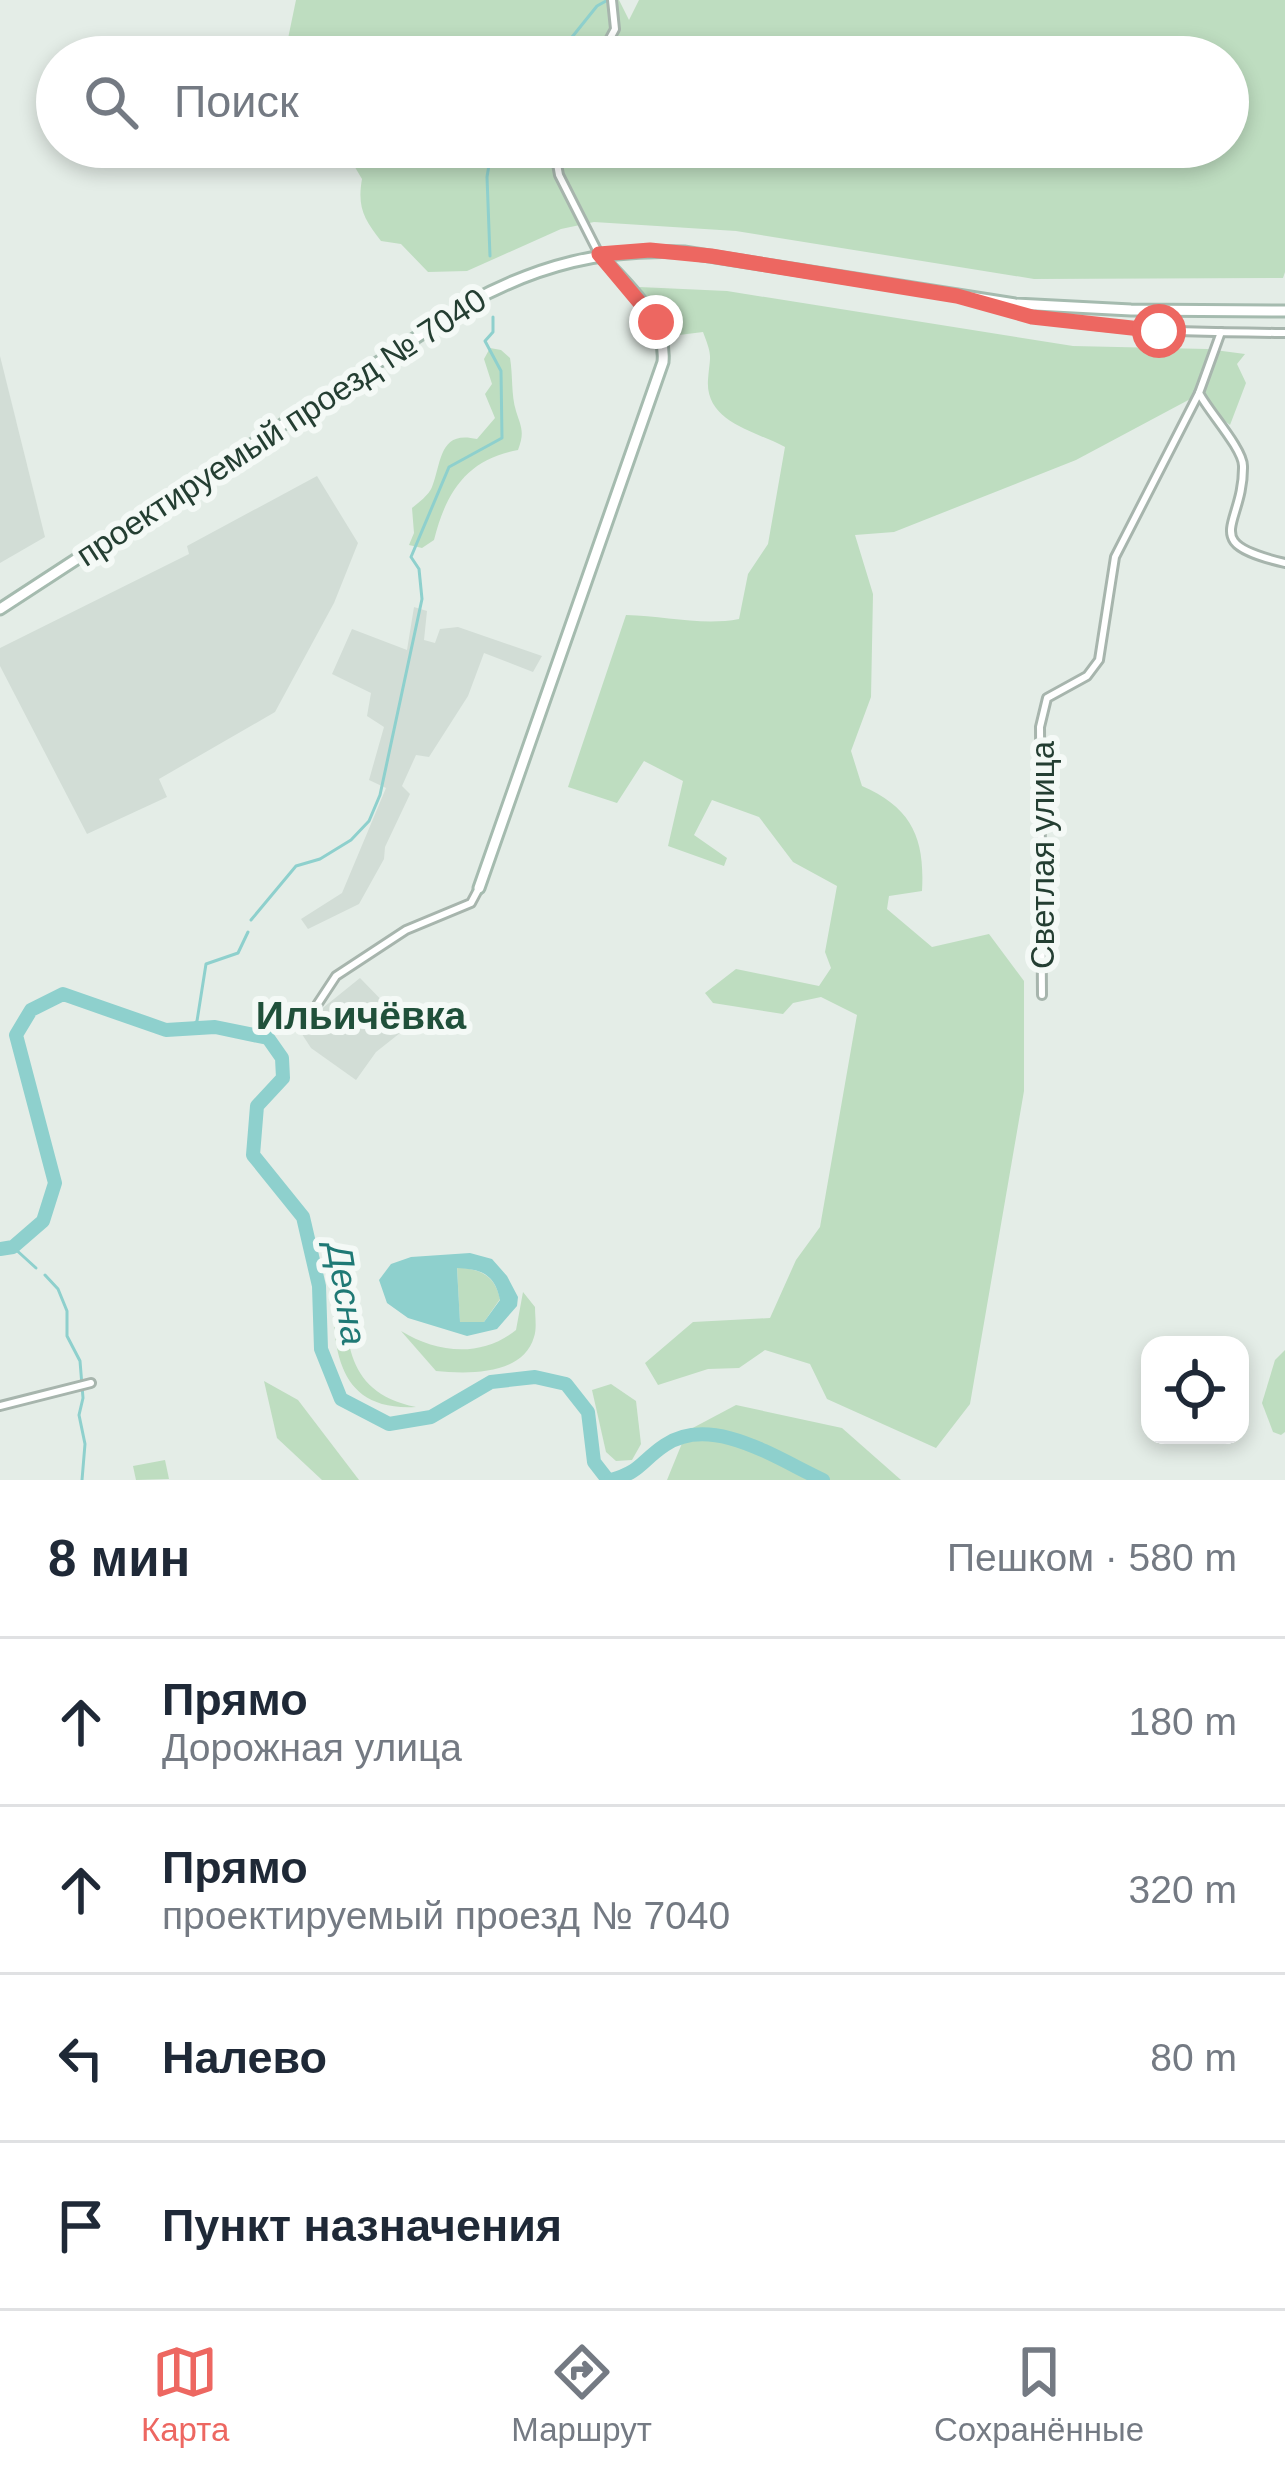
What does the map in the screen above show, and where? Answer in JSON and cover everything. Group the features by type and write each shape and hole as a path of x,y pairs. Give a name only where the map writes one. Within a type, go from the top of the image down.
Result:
{"main road":[{"name":"проектируемый проезд № 7040","path":"0,609 469,303 542,269 599,254 684,252 957,296 1070,308 1285,311"},
{"path":"479,888 663,362 664,345 656,322 599,254"}],"street":[{"path":"611,36 615,29 612,0"},
{"path":"558,168 599,254"},
{"path":"957,296 1032,317 1102,328 1285,333"},
{"path":"1221,332 1199,393 1214,422 1237,445 1243,464 1231,527 1235,543 1243,553 1285,563"},
{"name":"Светлая улица","path":"1042,994 1040,727 1047,698 1087,676 1099,660 1115,557 1199,393"},
{"path":"311,1014 336,976 406,930 471,903 479,888"},
{"path":"0,1406 91,1383"}],"shaded area":[{"path":"0,356 45,537 0,563"},
{"path":"317,476 358,543 334,603 275,712 159,779 167,797 87,834 0,666 0,648 189,554 187,546"},
{"path":"414,607 427,611 424,640 435,643 440,629 458,627 542,656 533,672 484,653 468,696 429,757 416,755 402,786 410,794 384,859 359,904 308,929 301,919 342,893 386,788 369,780 384,727 367,716 371,693 332,674 352,629 407,650"},
{"path":"360,978 392,1011 385,1020 400,1033 376,1052 356,1080 311,1048 298,1028"}],"green space":[{"path":"296,0 619,0 629,20 639,0 1285,0 1285,272 1283,278 1034,279 736,231 594,222 561,229 467,271 428,272 401,244 381,241 361,205 362,179 355,168 1249,168 1249,36 289,36"},
{"path":"639,287 727,291 1073,346 1245,354 1237,364 1246,383 1230,425 1194,397 1076,460 894,532 855,535 873,594 871,697 851,751 862,786 904,815 921,855 922,891 889,896 887,909 932,947 989,934 1024,981 1024,1091 970,1404 936,1448 827,1399 810,1364 765,1350 739,1368 708,1369 658,1385 645,1363 693,1322 770,1318 796,1260 820,1227 857,1015 821,997 793,1003 783,1014 713,1003 705,993 736,969 819,986 831,968 825,952 837,886 793,862 759,817 712,800 694,835 727,858 724,866 668,846 683,781 644,761 617,803 568,787 626,615 739,619 748,574 768,544 785,447 723,415 709,394 710,356 703,332 679,335"},
{"path":"490,348 510,358 513,398 522,430 518,450 472,470 452,493 434,540 422,548 409,545 414,533 412,508 431,490 444,450 455,439 477,439 495,418 485,394 492,384 484,359"},
{"path":"332,1265 344,1268 348,1336 360,1373 391,1399 416,1407 387,1405 365,1396 350,1382 336,1340"},
{"path":"457,1267 485,1275 494,1284 500,1299 484,1322 460,1323"},
{"path":"523,1292 535,1307 535,1334 528,1350 506,1366 478,1372 436,1371 401,1331 444,1348 488,1345 516,1330"},
{"path":"1285,1350 1285,1432 1281,1435 1273,1432 1262,1403 1275,1360"},
{"path":"264,1381 298,1400 359,1480 322,1480 277,1438"},
{"path":"611,1384 636,1401 641,1444 632,1460 616,1461 606,1452 592,1390"},
{"path":"736,1405 842,1428 901,1480 667,1480 687,1431"},
{"path":"165,1460 169,1479 136,1480 133,1466"}],"water":[{"path":"470,1253 492,1259 507,1276 518,1297 517,1306 497,1329 467,1336 408,1318 387,1303 379,1280 391,1264 411,1257","holes":["457,1268 480,1272 495,1284 500,1300 484,1322 460,1322"]}],"waterway":[{"path":"573,36 606,1"},
{"path":"488,168 490,256"},
{"path":"251,920 296,866 320,859 351,840 369,821 380,795 422,599 419,569 411,557 449,467 502,438 501,371 485,341 493,332 493,317"},
{"path":"189,1029 197,1021 206,964 238,953 248,932"},
{"name":"Десна","path":"0,1249 13,1247 43,1221 55,1183 16,1035 31,1010 63,994 166,1030 215,1027 268,1038 282,1058 283,1078 257,1106 253,1155 303,1217 319,1286 321,1349 341,1399 389,1424 431,1417 491,1382 535,1377 566,1384 588,1412 594,1462 608,1480"},
{"path":"13,1247 36,1268"},
{"path":"45,1275 58,1289 67,1311 67,1336 80,1361 83,1398 79,1415 85,1444 82,1480"},
{"name":"Десна","path":"611,1480 635,1470 665,1445 683,1436 703,1434 745,1443 823,1480"}],"district":[{"name":"Ильичёвка","path":"361,1015"}],"route":[{"path":"656,322 599,254 684,252 957,296 1032,317 1159,331"}]}
